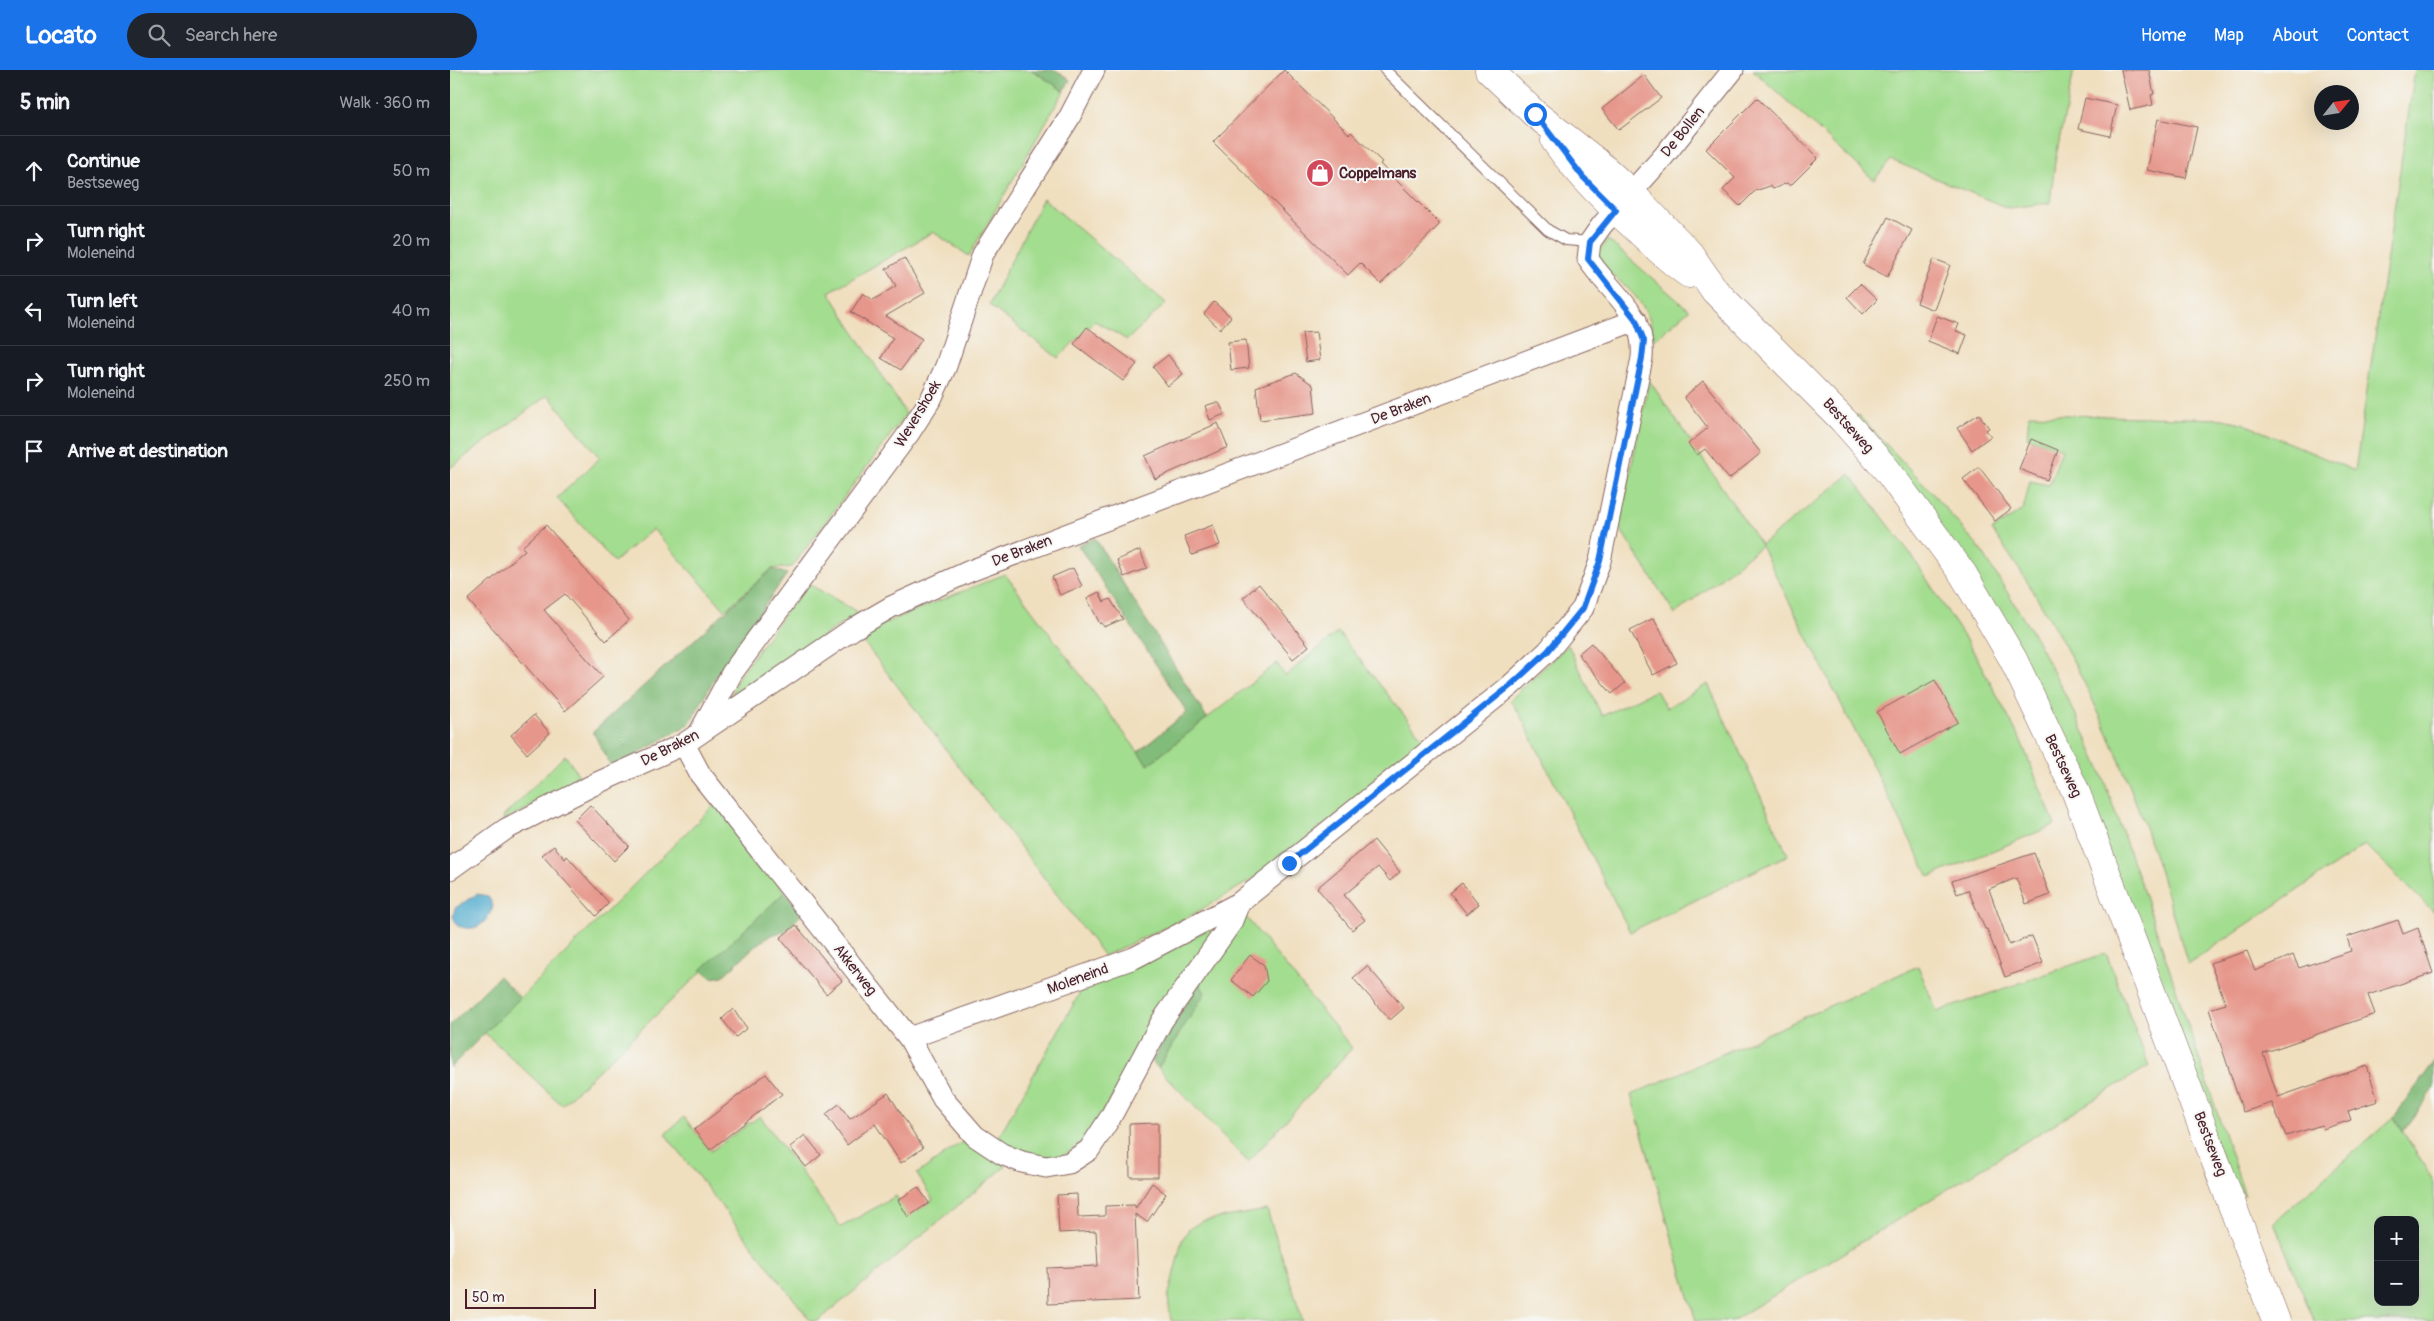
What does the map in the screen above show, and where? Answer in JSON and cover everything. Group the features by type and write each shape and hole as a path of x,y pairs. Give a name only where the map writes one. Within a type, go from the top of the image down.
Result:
{"main road":[{"name":"Bestseweg","path":"1489,70 1535,114 1598,162 1624,202 1689,253 1715,291 1844,420 1887,470 1963,574 2013,659 2075,790 2105,864 2276,1321"}],"street":[{"name":"Wevershoek","path":"691,739 732,673 909,433 932,396 946,366 983,254 1069,118 1094,70"},
{"name":"De Bollen","path":"1624,202 1733,70"},
{"path":"1590,242 1624,202"},
{"name":"Moleneind","path":"909,1038 1134,958 1239,903 1510,686 1548,651 1583,608 1600,561 1644,341 1636,320 1588,259 1590,242"},
{"name":"De Braken","path":"450,869 506,829 597,783 691,739 853,629 891,607 970,571 1636,320"},
{"name":"Akkerweg","path":"691,739 700,774 909,1038 943,1099 975,1136 1002,1154 1022,1162 1046,1167"},
{"name":"Moleneind","path":"1046,1167 1069,1163 1089,1150 1110,1118 1162,1020 1231,923 1239,903"}],"lane":[{"path":"1384,70 1548,230 1566,240 1590,242"}],"green space":[{"path":"450,70 1032,70 1064,91 969,256 933,232 829,292 906,414 792,567 772,569 725,610 653,529 614,562 557,498 600,458 548,395 450,468"},
{"path":"1032,70 1056,70 1070,80 1064,91"},
{"path":"1753,70 2074,70 2055,161 2050,203 2008,208 1891,160 1874,180"},
{"path":"2415,70 2434,70 2434,912 2365,845 2188,964 2146,831 2102,720 2051,622 2033,591 1992,530 2023,510 2030,481 2049,485 2062,449 2027,437 2029,414 2223,419 2242,423 2355,471"},
{"path":"1043,198 1166,303 1127,340 1095,321 1058,358 989,305"},
{"path":"1608,240 1689,310 1654,340 1650,320 1642,306 1630,291 1601,263 1598,252"},
{"path":"1649,380 1761,545 1850,474 1910,553 1975,654 2021,741 2055,825 1929,877 1761,546 1675,614 1619,527"},
{"path":"1858,415 1927,487 1981,550 2036,639 2077,717 2100,769 2149,908 2245,1196 2230,1180 2085,788 1852,420"},
{"path":"1095,538 1207,718 1148,765 1138,752 1187,712 1078,545"},
{"path":"772,569 787,574 719,671 689,724 612,768 593,732"},
{"path":"1005,574 1148,765 1277,663 1285,676 1338,632 1428,745 1258,876 1192,915 1104,956 859,636 899,617"},
{"path":"807,583 859,613 830,631 726,709 737,679"},
{"path":"1568,645 1602,716 1656,690 1666,708 1708,684 1788,855 1630,932 1519,713 1510,700"},
{"path":"565,755 584,783 503,820 504,816"},
{"path":"715,804 785,892 562,1105 485,1033"},
{"path":"785,892 802,914 785,931 771,935 756,945 723,976 712,978 701,970"},
{"path":"1246,917 1352,1048 1248,1162 1158,1068 1173,1044 1199,982"},
{"path":"1217,925 1086,1140 1063,1156 1037,1157 995,1143 1082,989 1121,973"},
{"path":"2106,953 2149,1066 1732,1321 1696,1321 1631,1095 1918,966 1937,1012"},
{"path":"499,976 520,998 450,1068 450,1025"},
{"path":"1199,982 1205,993 1158,1068 1152,1061"},
{"path":"2434,1062 2434,1089 2403,1132 2394,1117"},
{"path":"760,1116 841,1227 896,1196 909,1216 933,1200 917,1174 969,1137 1006,1166 818,1321 811,1321 665,1134 684,1117 711,1151"},
{"path":"2394,1117 2434,1182 2434,1321 2314,1321 2274,1222"},
{"path":"1267,1210 1303,1321 1171,1321 1168,1298 1182,1240 1189,1229 1202,1221"}],"water":[{"path":"477,894 488,896 493,906 488,917 476,927 465,928 458,926 453,917 455,908"}],"building":[{"path":"1284,70 1349,134 1351,132 1382,162 1380,164 1440,224 1381,284 1360,263 1348,275 1213,142"},
{"path":"2121,70 2149,70 2154,94 2151,95 2153,105 2130,110"},
{"path":"1644,75 1661,98 1619,130 1602,109"},
{"path":"1757,98 1818,158 1790,186 1787,183 1773,189 1770,186 1755,191 1740,206 1723,190 1735,178 1706,149"},
{"path":"2085,98 2117,105 2110,136 2078,129"},
{"path":"2158,119 2197,127 2186,178 2147,170"},
{"path":"1888,217 1912,230 1887,277 1863,264"},
{"path":"904,258 925,293 886,316 922,339 901,370 881,358 893,338 851,312 863,293 873,300 896,286 886,269"},
{"path":"1934,259 1950,265 1934,310 1917,303"},
{"path":"1860,284 1877,300 1863,314 1847,297"},
{"path":"1214,302 1231,317 1220,329 1204,314"},
{"path":"1937,316 1959,324 1956,331 1967,335 1960,354 1928,341"},
{"path":"1087,327 1137,364 1123,381 1074,344"},
{"path":"1316,332 1320,360 1306,362 1302,333"},
{"path":"1246,340 1249,368 1231,370 1228,342"},
{"path":"1168,355 1183,374 1168,386 1153,367"},
{"path":"1296,373 1313,385 1316,413 1260,420 1256,387"},
{"path":"1703,381 1761,453 1729,479 1705,449 1697,455 1688,444 1708,428 1684,397"},
{"path":"1219,403 1225,414 1210,420 1205,406"},
{"path":"1979,414 1989,428 1986,430 1991,436 1972,450 1957,428"},
{"path":"1218,423 1228,447 1155,479 1145,456"},
{"path":"2031,439 2058,450 2047,480 2019,469"},
{"path":"1979,467 2011,509 1995,521 1963,479"},
{"path":"546,525 629,620 606,641 565,594 544,610 603,677 565,711 468,600 525,550 522,547"},
{"path":"1213,525 1220,545 1192,555 1184,536"},
{"path":"1140,550 1147,568 1124,577 1117,560"},
{"path":"1073,568 1082,586 1060,595 1052,577"},
{"path":"1259,584 1309,646 1293,659 1243,598"},
{"path":"1099,592 1104,602 1110,599 1123,619 1104,627 1102,623 1100,624 1087,598"},
{"path":"1654,618 1677,663 1653,675 1630,630"},
{"path":"1591,643 1625,683 1612,694 1578,654"},
{"path":"1935,680 1958,722 1900,754 1877,712"},
{"path":"534,715 550,733 527,754 511,735"},
{"path":"590,805 629,846 614,861 575,820"},
{"path":"1374,840 1400,872 1390,881 1378,867 1344,895 1365,920 1352,930 1317,888"},
{"path":"554,846 565,859 567,856 609,903 596,916 542,855"},
{"path":"2034,853 2050,895 2026,904 2016,878 1989,889 2009,945 2032,936 2043,963 2005,977 1987,929 1985,929 1968,890 1957,894 1952,881"},
{"path":"1462,883 1479,904 1467,914 1450,893"},
{"path":"2398,920 2403,934 2418,928 2433,973 2368,995 2375,1014 2263,1053 2278,1097 2367,1066 2378,1101 2348,1111 2351,1120 2323,1129 2322,1125 2286,1136 2272,1103 2243,1112 2209,1009 2226,1004 2210,963 2247,951 2255,971 2293,955 2299,968 2351,951 2347,937"},
{"path":"796,925 842,981 826,994 780,938"},
{"path":"1250,955 1264,965 1267,981 1253,997 1231,980"},
{"path":"1367,966 1404,1008 1390,1020 1353,978"},
{"path":"733,1009 747,1028 736,1037 722,1019"},
{"path":"766,1074 782,1094 710,1150 694,1130"},
{"path":"888,1093 923,1148 901,1163 875,1124 847,1145 826,1114 839,1104 850,1119"},
{"path":"1158,1123 1158,1177 1130,1177 1129,1124"},
{"path":"805,1135 821,1155 806,1167 790,1147"},
{"path":"1152,1183 1166,1194 1147,1222 1135,1214 1139,1300 1048,1304 1047,1268 1098,1266 1096,1231 1059,1233 1057,1195 1077,1194 1078,1217 1105,1216 1105,1206 1135,1205 1135,1209"},
{"path":"918,1187 929,1203 908,1217 898,1200"}],"place":[{"name":"Coppelmans","path":"1320,173"}],"route":[{"path":"1289,863 1510,686 1548,651 1583,608 1600,561 1644,341 1636,320 1616,293 1597,273 1588,259 1590,242 1616,210 1583,177 1535,114"}]}
